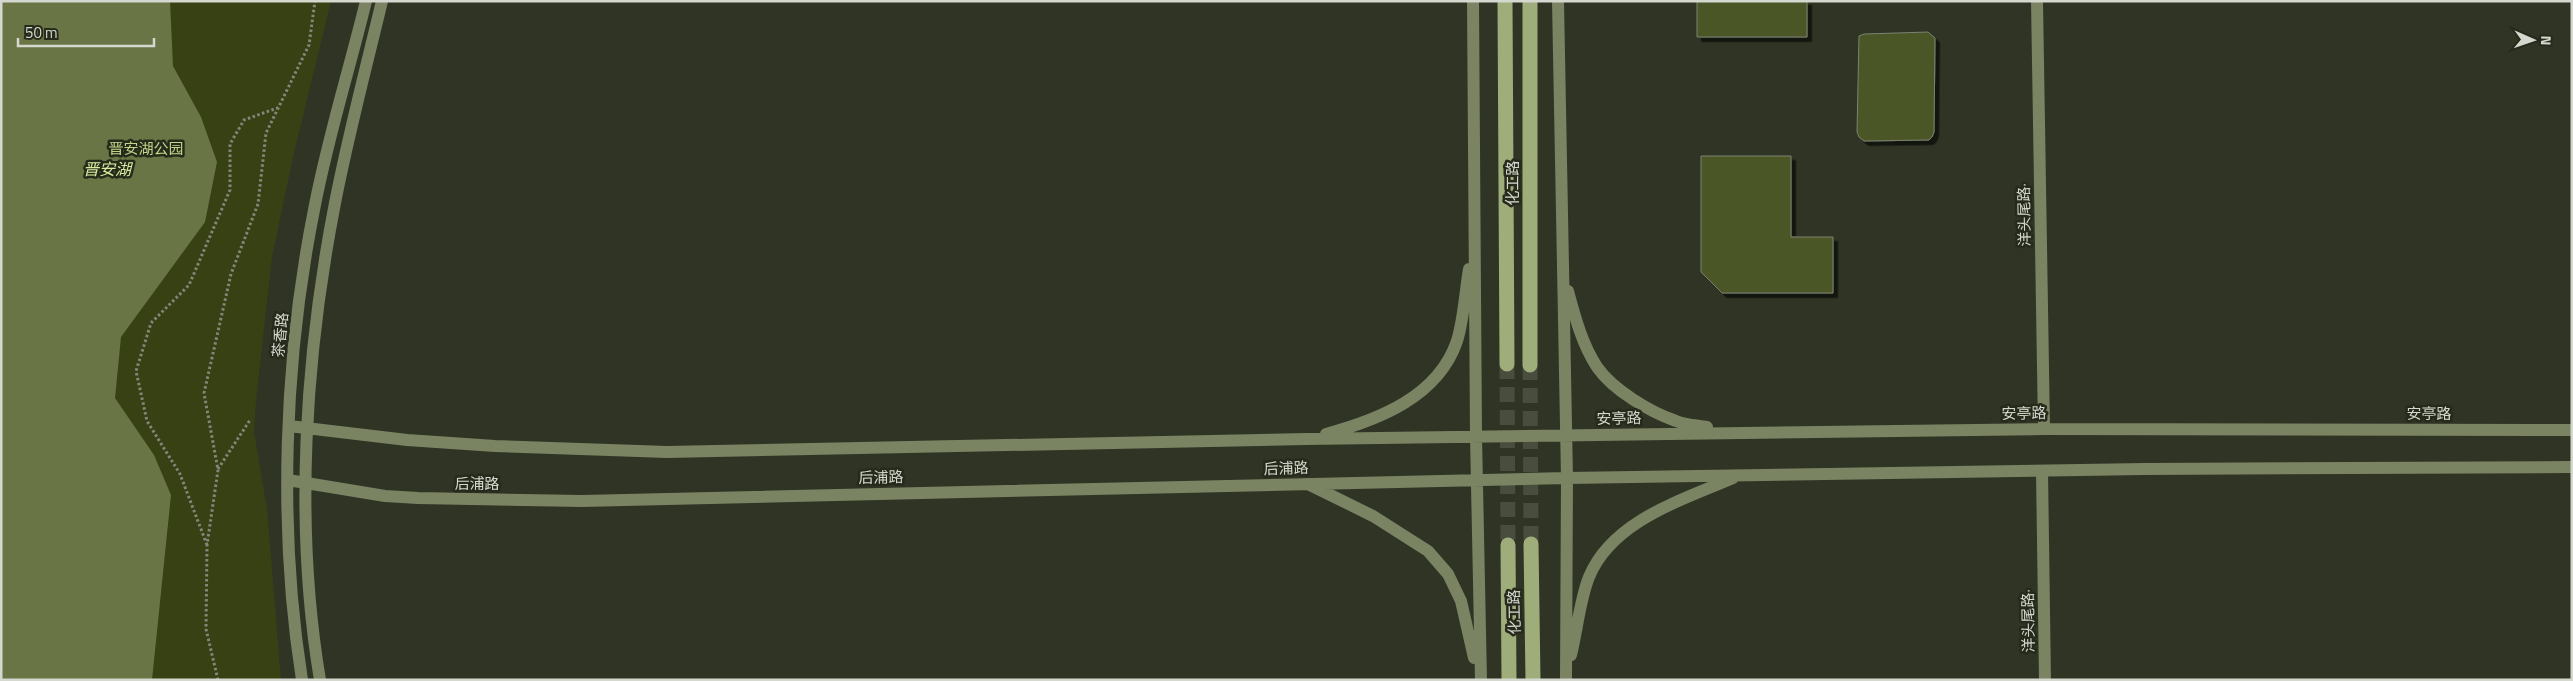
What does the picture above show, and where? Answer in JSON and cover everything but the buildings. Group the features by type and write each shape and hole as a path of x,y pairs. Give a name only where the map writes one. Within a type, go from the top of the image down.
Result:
{"highway":[{"name":"化工路","path":"1505,1 1507,364"},
{"name":"化工路","path":"1530,1 1530,365"},
{"name":"化工路","path":"1531,544 1533,680"},
{"name":"化工路","path":"1508,545 1509,680"}],"main road":[{"name":"茶香路","path":"302,680 292,595 288,480 289,426 300,302 309,237 320,182 366,1"},
{"path":"320,680 308,561 308,429 316,326 330,228 382,1"},
{"path":"1473,1 1476,480 1480,680"},
{"path":"1558,1 1567,478 1566,680"},
{"name":"洋头尾路·","path":"2037,1 2044,429"},
{"path":"1306,439 1359,425 1384,414 1410,400 1430,383 1457,341 1475,237"},
{"path":"1563,273 1580,331 1598,368 1624,393 1652,411 1678,422 1739,433"},
{"name":"后浦路","path":"289,426 495,446 667,452 1476,436"},
{"name":"安亭路","path":"1476,436 2044,429 2572,430"},
{"path":"1476,480 2042,471 2572,467"},
{"name":"洋头尾路·","path":"2042,471 2045,680"},
{"path":"1566,680 1589,578 1604,551 1622,533 1648,517 1675,503 1740,476"},
{"name":"后浦路","path":"288,480 418,498 582,501 1182,489 1305,483 1476,480"},
{"path":"1305,483 1373,516 1428,551 1448,574 1461,601 1480,680"}],"path":[{"path":"218,680 206,629 207,545 218,470 204,393 231,274 258,204 266,133 309,45 315,1"},
{"path":"207,545 180,474 147,422 136,371 151,323 189,285 230,190 230,144 244,120 280,107"},
{"path":"218,470 250,420"}],"green space":[{"name":"晋安湖公园","path":"1,1 331,1 293,157 272,257 256,401 254,432 267,509 281,680 1,680"}],"water":[{"name":"晋安湖","path":"1,1 170,1 173,66 201,117 217,162 205,222 121,337 115,398 154,455 171,495 152,680 1,680"}],"tunnel":[{"path":"1507,364 1508,545"},
{"path":"1530,365 1531,544"}]}
